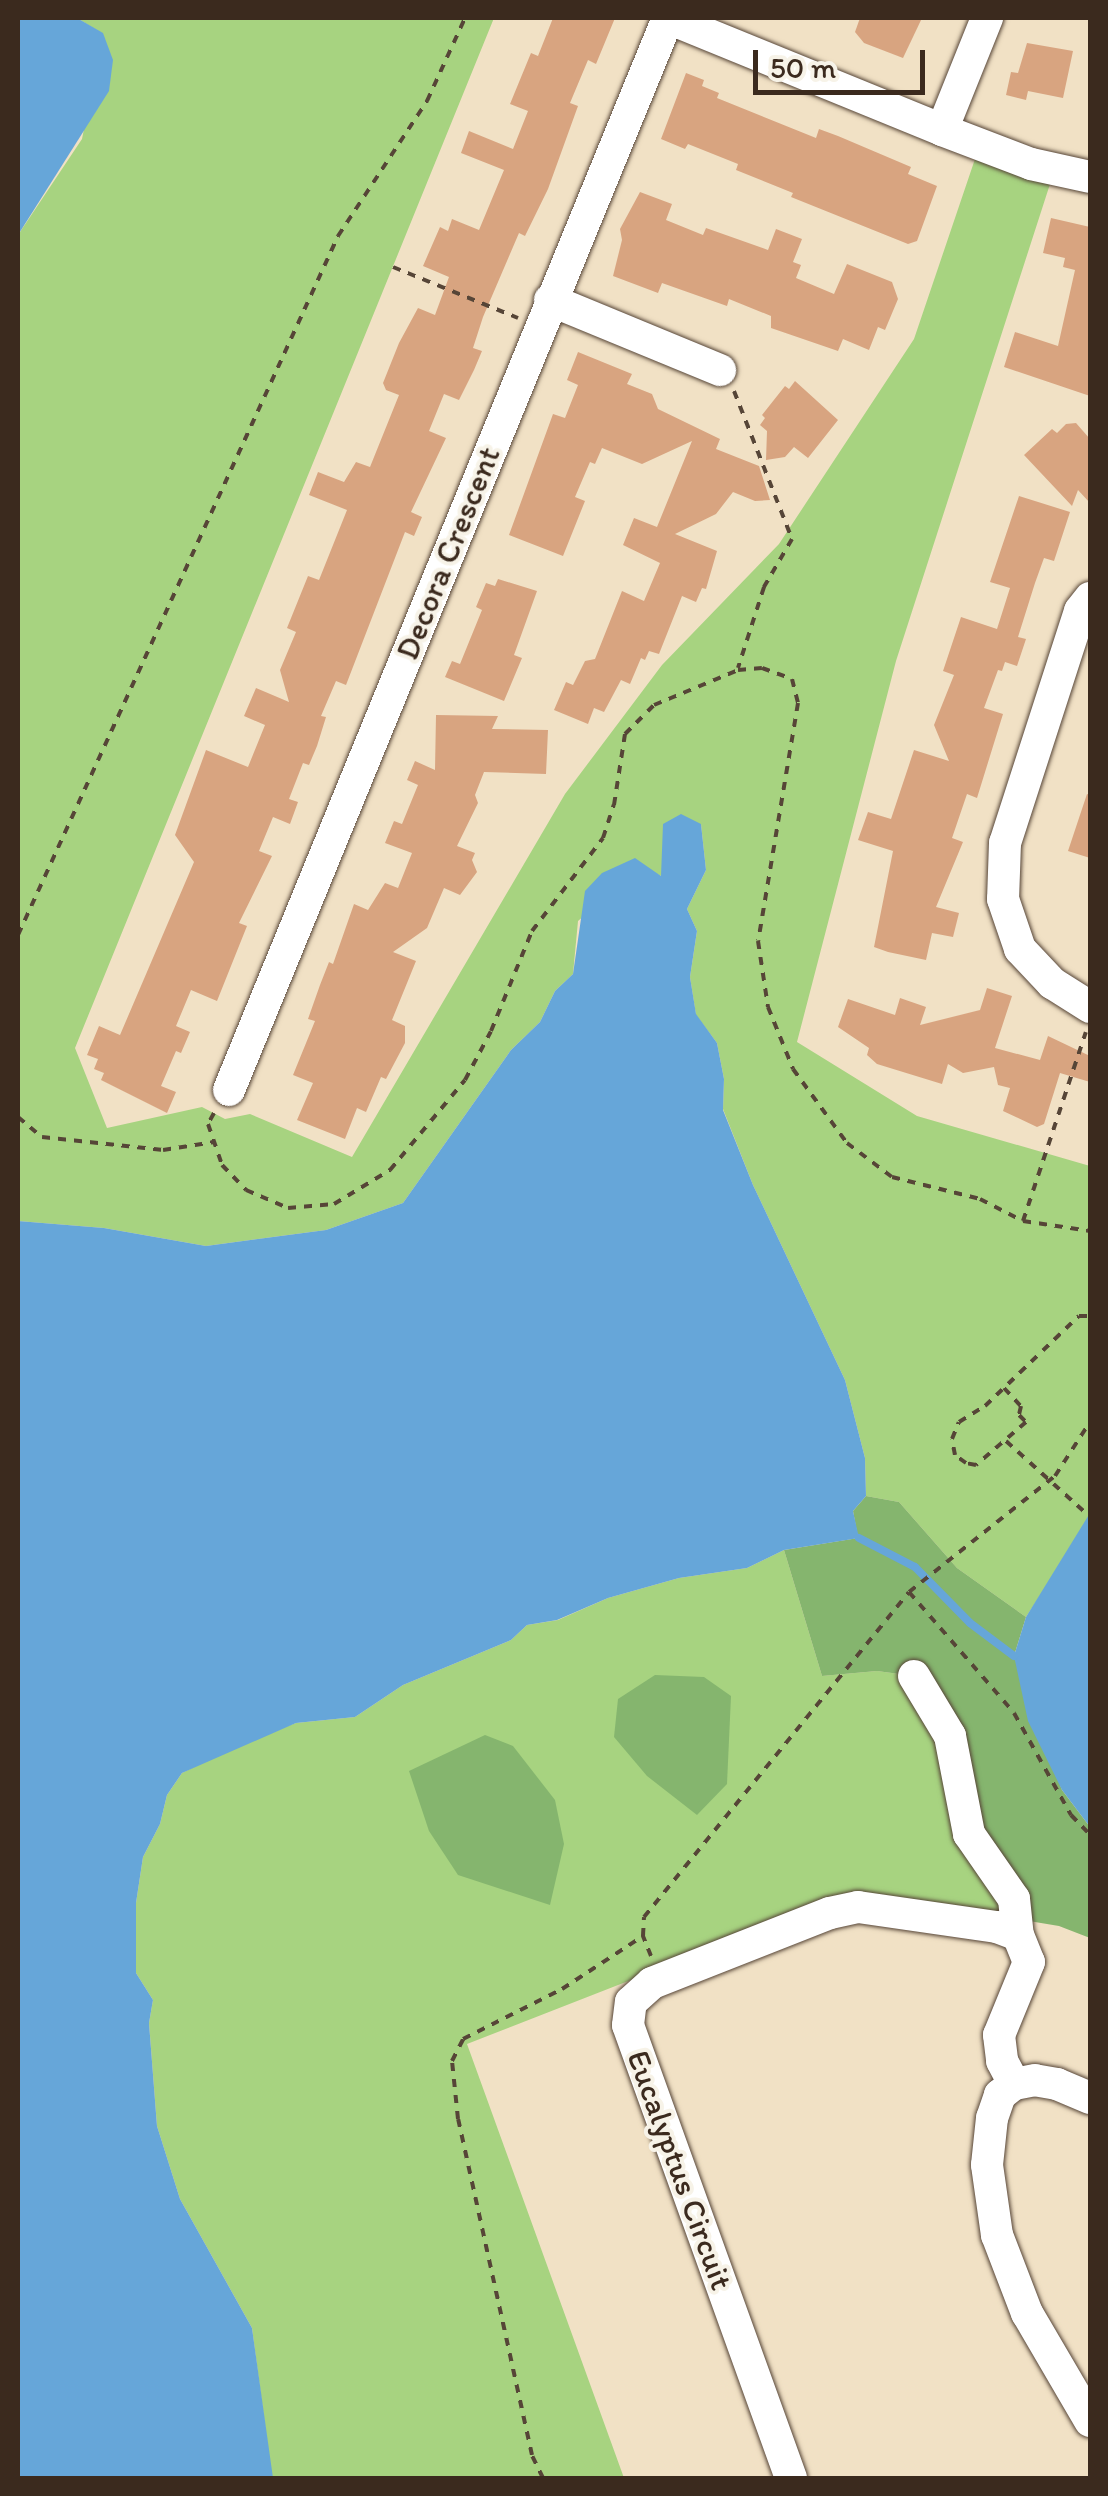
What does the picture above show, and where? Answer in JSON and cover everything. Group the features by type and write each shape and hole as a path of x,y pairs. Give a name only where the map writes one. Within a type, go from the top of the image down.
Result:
{"street":[{"path":"668,18 942,130 1032,164 1090,178"},
{"name":"Decora Crescent","path":"229,1090 668,18"},
{"path":"942,130 987,18"},
{"path":"545,314 720,370"},
{"path":"1090,598 1080,611 1004,843 1002,899 1020,948 1052,983 1090,1007"},
{"path":"914,1676 950,1736 969,1834 1014,1899 1018,1935 1029,1962 999,2036 1002,2062 1014,2084"},
{"name":"Eucalyptus Circuit","path":"791,2478 628,2025 631,2002 652,1984 830,1913 858,1907 996,1926 1018,1935"},
{"path":"1090,2098 1036,2080 1014,2084 1000,2095 992,2118 987,2165 997,2235 1027,2313 1090,2421"}],"path":[{"path":"18,934 338,236 427,101 465,18"},
{"path":"393,267 545,314"},
{"path":"720,370 734,392 792,539 764,587 738,670"},
{"path":"229,1090 208,1124 222,1165 246,1190 288,1208 334,1204 390,1170 465,1080 491,1031 532,930 603,838 614,805 625,734 654,705 738,670 762,668 792,680 798,703 758,941 768,1007 793,1069 847,1143 892,1178 980,1199 1023,1221 1090,1232"},
{"path":"1023,1221 1090,1018"},
{"path":"18,1117 42,1136 163,1150 214,1142"},
{"path":"1004,1388 1022,1406 1019,1415 1026,1422 976,1465 955,1455 952,1439 959,1422 1004,1388 1080,1316 1090,1316"},
{"path":"652,1961 643,1936 644,1917 909,1592 1051,1478 1090,1422"},
{"path":"1006,1441 1051,1478 1090,1518"},
{"path":"909,1592 1014,1713 1071,1814 1090,1835"},
{"path":"543,2478 532,2455 458,2119 452,2061 463,2039 562,1989 643,1936"}],"green space":[{"path":"77,18 494,18 75,1048 107,1128 202,1107 225,1119 250,1114 352,1157 565,794 662,665 779,544 914,339 975,159 1050,184 896,661 797,1042 917,1116 1090,1166 1090,1519 1026,1617 957,1568 899,1502 866,1496 865,1458 845,1380 753,1185 723,1109 724,1079 717,1043 696,1015 690,977 697,931 687,909 706,870 701,824 661,876 641,866 578,921 573,974 555,991 540,1022 511,1050 403,1203 326,1230 206,1246 104,1228 18,1221 18,235 82,139 103,34"},
{"path":"866,1496 899,1502 957,1568 1026,1617 1014,1656 1062,1790 1090,1827 1090,1938 1059,1926 1017,1919 914,1676 877,1671 822,1676 784,1550 858,1538 853,1511"},
{"path":"784,1550 822,1676 877,1671 914,1676 1016,1919 856,1892 467,2044 624,2478 272,2478 252,2328 180,2199 157,2126 149,2023 153,2000 136,1973 136,1903 143,1857 160,1824 167,1795 182,1773 243,1742 296,1723 355,1717 403,1685 511,1640 527,1625 558,1620 608,1598 679,1578 747,1568"},
{"path":"655,1675 704,1677 731,1696 727,1784 697,1815 647,1776 614,1737 618,1699"},
{"path":"485,1735 513,1746 555,1800 564,1844 550,1905 458,1875 429,1831 409,1771"}],"water":[{"path":"18,18 77,18 103,33 113,60 109,91 18,235"},
{"path":"681,814 701,824 706,870 687,909 697,931 690,977 696,1014 717,1043 724,1079 723,1110 753,1185 845,1380 865,1458 866,1496 853,1511 859,1538 784,1550 747,1568 679,1578 608,1598 557,1620 527,1625 511,1640 403,1685 355,1717 296,1723 182,1773 167,1795 160,1824 143,1857 136,1903 136,1973 153,2000 149,2023 157,2126 180,2199 252,2328 273,2478 18,2478 18,1221 104,1228 206,1246 326,1230 403,1203 511,1050 540,1022 555,991 573,974 585,891 602,873 635,858 661,876 663,824"},
{"path":"1090,1513 1090,1827 1062,1790 1028,1721 1014,1656 1026,1617"}],"building":[{"path":"553,18 615,18 596,64 588,60 570,103 578,106 548,189 525,236 519,233 483,317 473,348 482,351 474,370 459,400 444,394 429,431 446,438 411,512 422,517 414,536 405,532 346,685 336,681 321,716 326,717 317,746 309,765 303,763 289,799 298,802 290,824 273,817 259,851 272,856 239,923 247,926 217,1001 191,990 176,1026 190,1032 181,1053 176,1051 161,1086 176,1092 167,1113 101,1080 104,1073 94,1069 98,1059 87,1055 99,1026 120,1035 194,862 175,835 206,750 248,767 265,725 244,716 256,688 289,702 280,670 296,632 287,628 308,576 319,580 347,510 309,495 318,472 344,482 356,462 370,467 399,395 386,390 383,383 399,343 418,308 435,315 449,277 423,266 440,227 448,231 452,219 479,230 504,170 461,153 469,131 513,149 528,111 510,104 531,53 538,56"},
{"path":"860,18 922,18 903,58 864,43 855,32"},
{"path":"1027,43 1073,51 1063,98 1028,91 1026,100 1006,95 1011,72 1018,73"},
{"path":"686,73 704,80 702,86 719,93 717,98 816,138 819,129 911,167 908,174 937,186 917,241 908,244 791,197 793,193 736,170 738,164 688,144 685,149 661,139"},
{"path":"640,192 672,204 666,220 703,235 706,228 768,250 776,229 802,239 793,262 801,265 796,278 834,294 847,264 892,282 898,299 885,330 878,327 869,350 843,339 838,351 771,328 771,316 729,299 727,306 662,283 658,293 613,276 622,240 620,229"},
{"path":"1051,218 1090,227 1090,396 1004,367 1015,332 1058,346 1075,270 1063,267 1065,258 1043,253"},
{"path":"578,352 632,374 627,384 652,394 658,409 720,439 716,449 759,466 770,500 755,501 733,492 716,514 675,534 717,551 706,589 702,588 696,602 682,596 659,654 649,651 645,660 641,658 630,684 621,680 604,712 594,708 588,724 554,710 566,682 573,685 585,661 595,659 622,591 644,601 660,563 623,545 634,518 657,527 692,441 642,464 602,448 595,464 590,462 575,497 585,501 563,556 509,535 553,414 565,418 578,385 567,380"},
{"path":"795,381 838,420 808,458 794,447 785,457 766,460 767,431 760,425 765,418 762,415 785,386 789,389"},
{"path":"1076,423 1090,439 1090,503 1078,490 1072,506 1024,455 1052,429 1057,433 1066,424"},
{"path":"1019,496 1070,512 1054,561 1044,558 1035,583 1018,637 1026,639 1017,666 1005,662 1002,671 998,670 984,708 1003,714 977,798 967,794 952,838 963,842 936,907 959,913 953,937 932,933 926,960 888,952 874,947 893,851 858,840 868,812 891,819 914,750 949,761 934,725 954,675 943,671 961,617 997,629 1010,588 990,582"},
{"path":"498,579 537,591 514,655 522,658 504,701 445,677 452,661 460,664 482,610 476,607 486,583 495,586"},
{"path":"436,715 498,716 492,729 548,730 546,774 484,772 475,795 478,803 457,846 475,853 472,860 477,872 460,895 444,888 427,928 393,952 416,961 392,1020 405,1026 405,1043 386,1079 381,1077 366,1112 357,1108 345,1139 297,1120 313,1083 293,1075 315,1021 308,1019 320,985 329,962 333,964 354,904 368,910 385,883 398,888 412,853 385,843 394,821 402,824 418,785 407,780 415,761 435,770"},
{"path":"1087,794 1090,795 1090,858 1068,851"},
{"path":"987,988 1012,996 995,1048 1040,1060 1048,1036 1090,1056 1090,1082 1060,1073 1044,1124 1037,1127 1003,1111 1010,1088 998,1085 994,1067 963,1073 948,1064 942,1084 877,1064 867,1055 869,1048 838,1027 848,999 895,1015 900,998 926,1007 920,1025 980,1010"}],"waterway":[{"path":"859,1538 915,1567 970,1623 1014,1656"}]}
